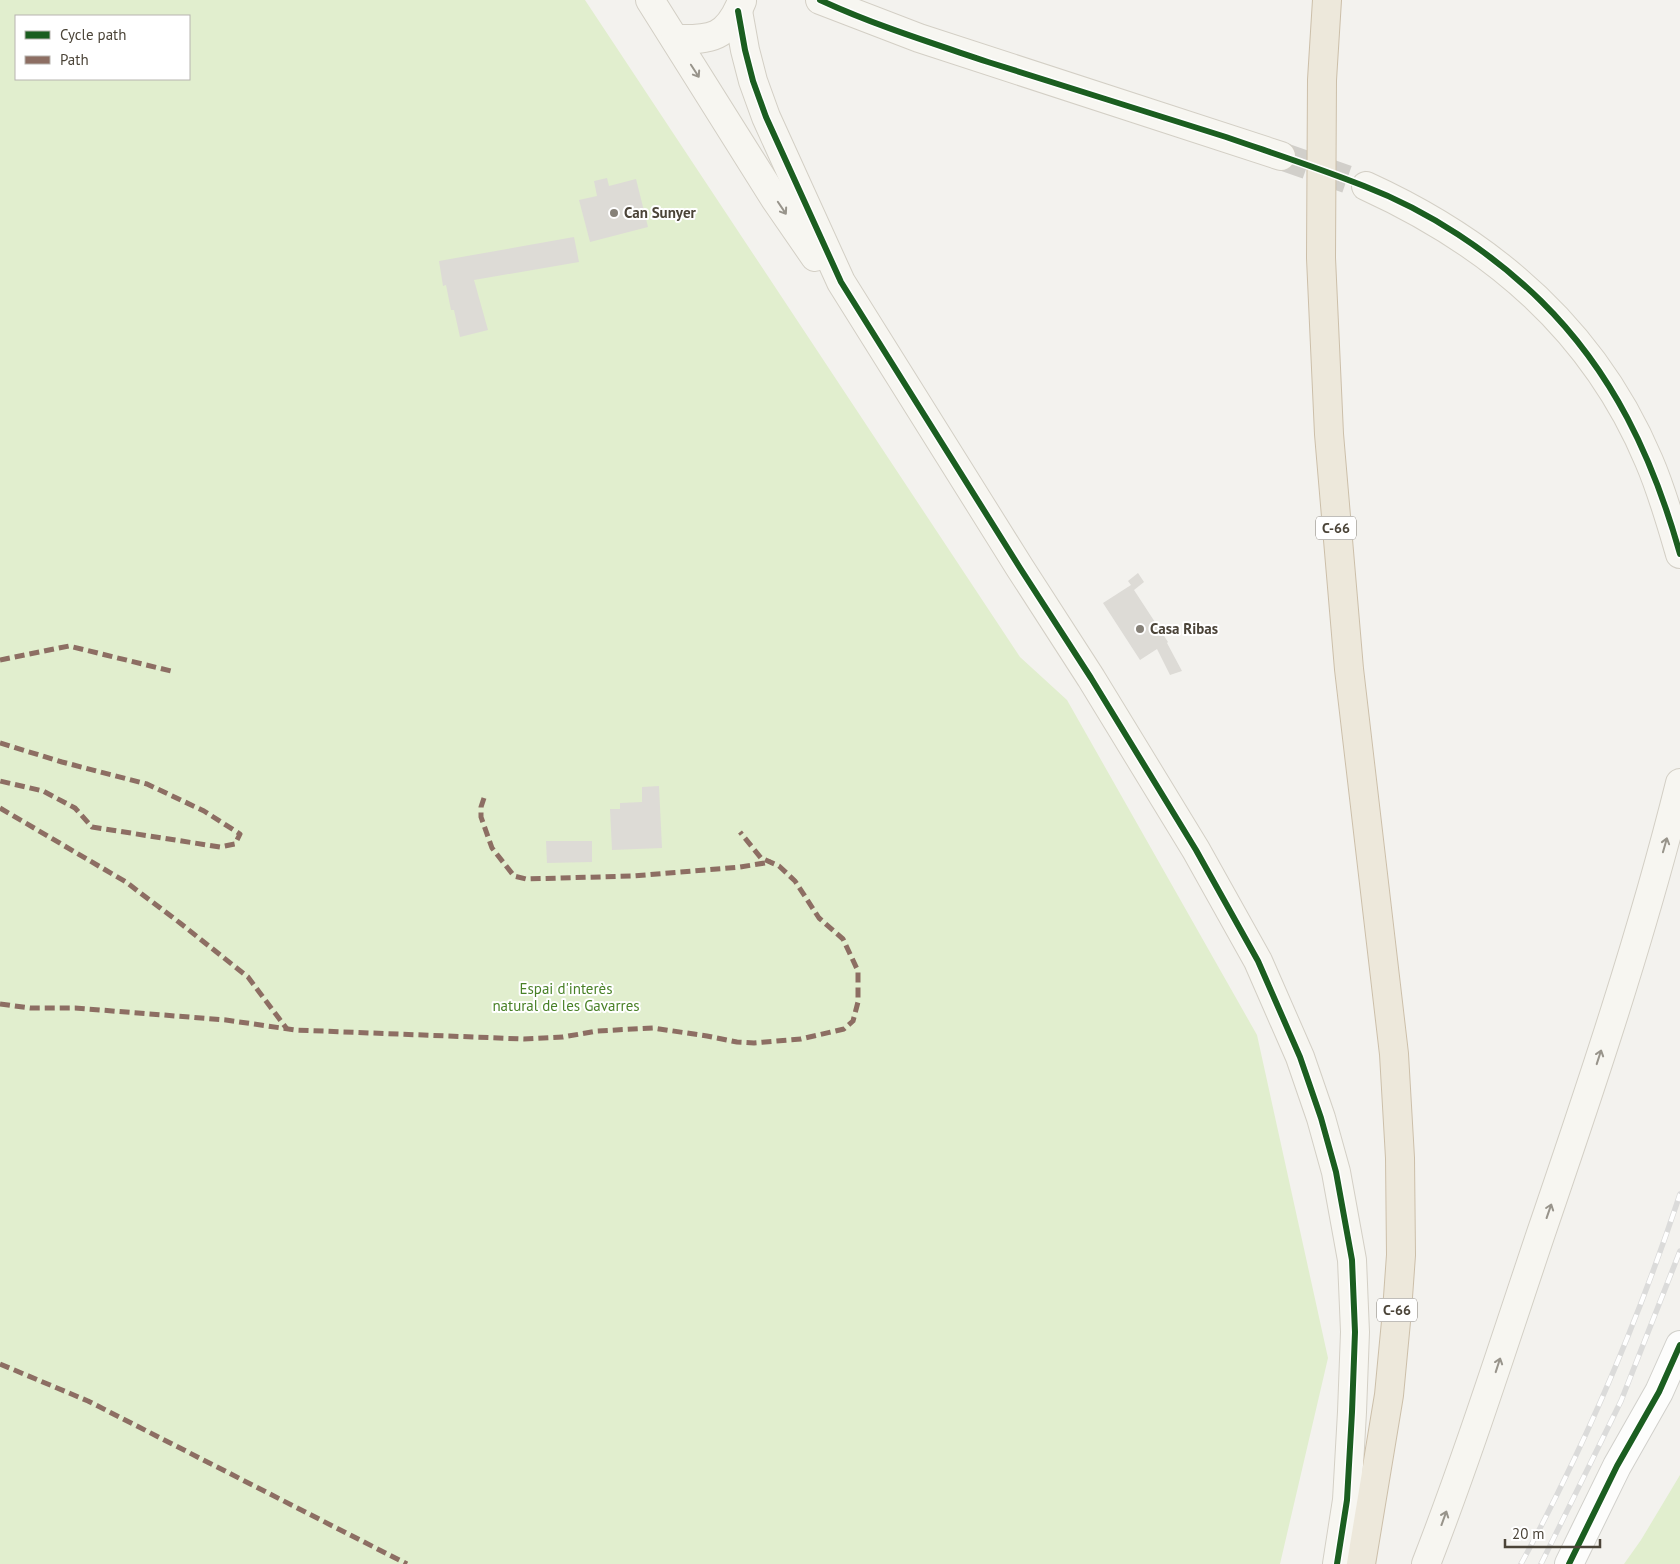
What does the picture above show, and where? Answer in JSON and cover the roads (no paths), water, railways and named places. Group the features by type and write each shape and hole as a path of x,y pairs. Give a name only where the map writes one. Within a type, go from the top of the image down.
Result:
{"highway":[{"name":"C-66","path":"1327,0 1322,80 1321,258 1329,434 1349,669 1394,1054 1400,1158 1401,1256 1389,1395 1361,1564"}],"street":[{"path":"650,0 775,199 816,258 840,282"},
{"path":"820,0 919,38 1281,156"},
{"path":"675,39 695,39 724,31 740,5"},
{"path":"740,5 745,50 753,81 766,117 840,282 1091,678 1200,858 1258,961 1300,1057 1331,1153 1352,1260 1356,1332 1347,1500 1337,1564"},
{"path":"1366,186 1424,215 1476,248 1527,288 1559,320 1607,383 1635,431 1649,461 1667,509 1680,554"},
{"path":"1426,1564 1487,1398 1620,994 1661,856 1680,783"},
{"path":"1569,1564 1617,1466 1659,1392 1680,1345"}],"tunnel":[{"path":"1281,156 1366,186"}],"railway":[{"path":"1521,1564 1567,1474 1609,1382 1664,1242 1680,1194"},
{"path":"1541,1564 1621,1401 1680,1251"}],"place":[{"name":"Can Sunyer","path":"614,213"},
{"name":"Casa Ribas","path":"1140,629"}],"park label":[{"name":"Espai d'interès natural de les Gavarres","path":"566,998"}]}
